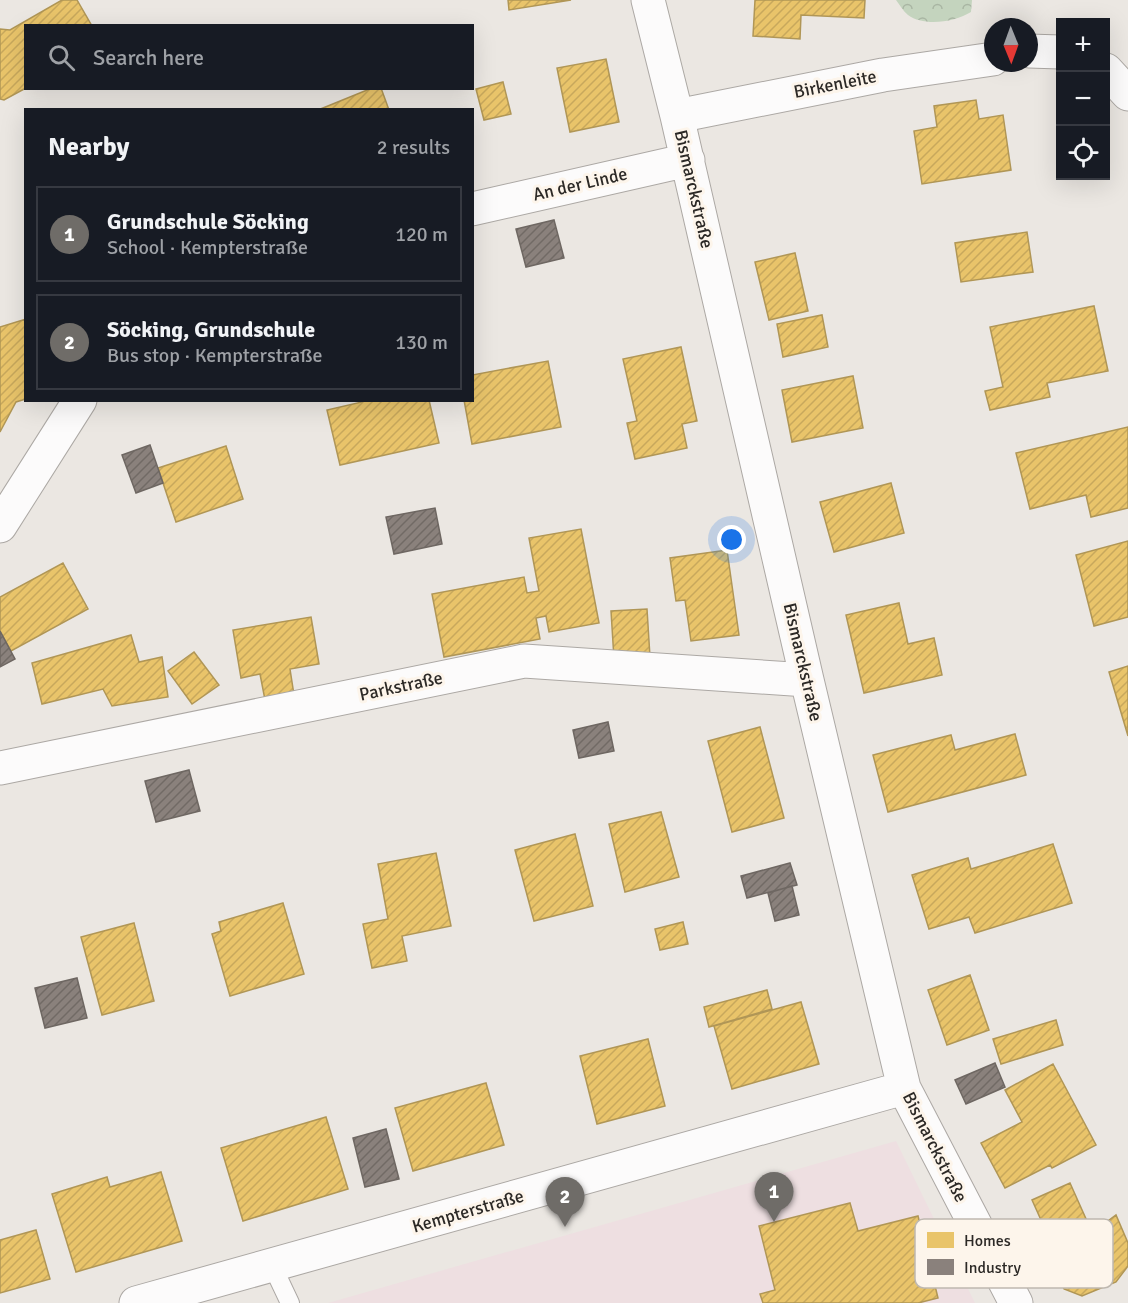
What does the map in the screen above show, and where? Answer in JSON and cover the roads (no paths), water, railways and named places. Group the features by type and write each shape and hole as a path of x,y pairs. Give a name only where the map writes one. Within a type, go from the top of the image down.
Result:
{"street":[{"name":"Bismarckstraße","path":"648,0 688,160 807,680 904,1088 972,1219"},
{"path":"1038,51 1056,52"},
{"name":"Birkenleite","path":"677,116 883,75 984,60"},
{"path":"1108,72 1128,94"},
{"name":"An der Linde","path":"474,209 688,160"},
{"path":"0,526 79,402"},
{"name":"Parkstraße","path":"0,768 524,661 807,680"},
{"name":"Kempterstraße","path":"136,1303 904,1088"},
{"name":"Bismarckstraße","path":"1008,1288 1016,1303"}],"lane":[{"path":"272,1265 290,1303"}],"place":[{"name":"Grundschule Söcking","path":"774,1222"},
{"name":"Söcking, Grundschule","path":"565,1227"}]}
